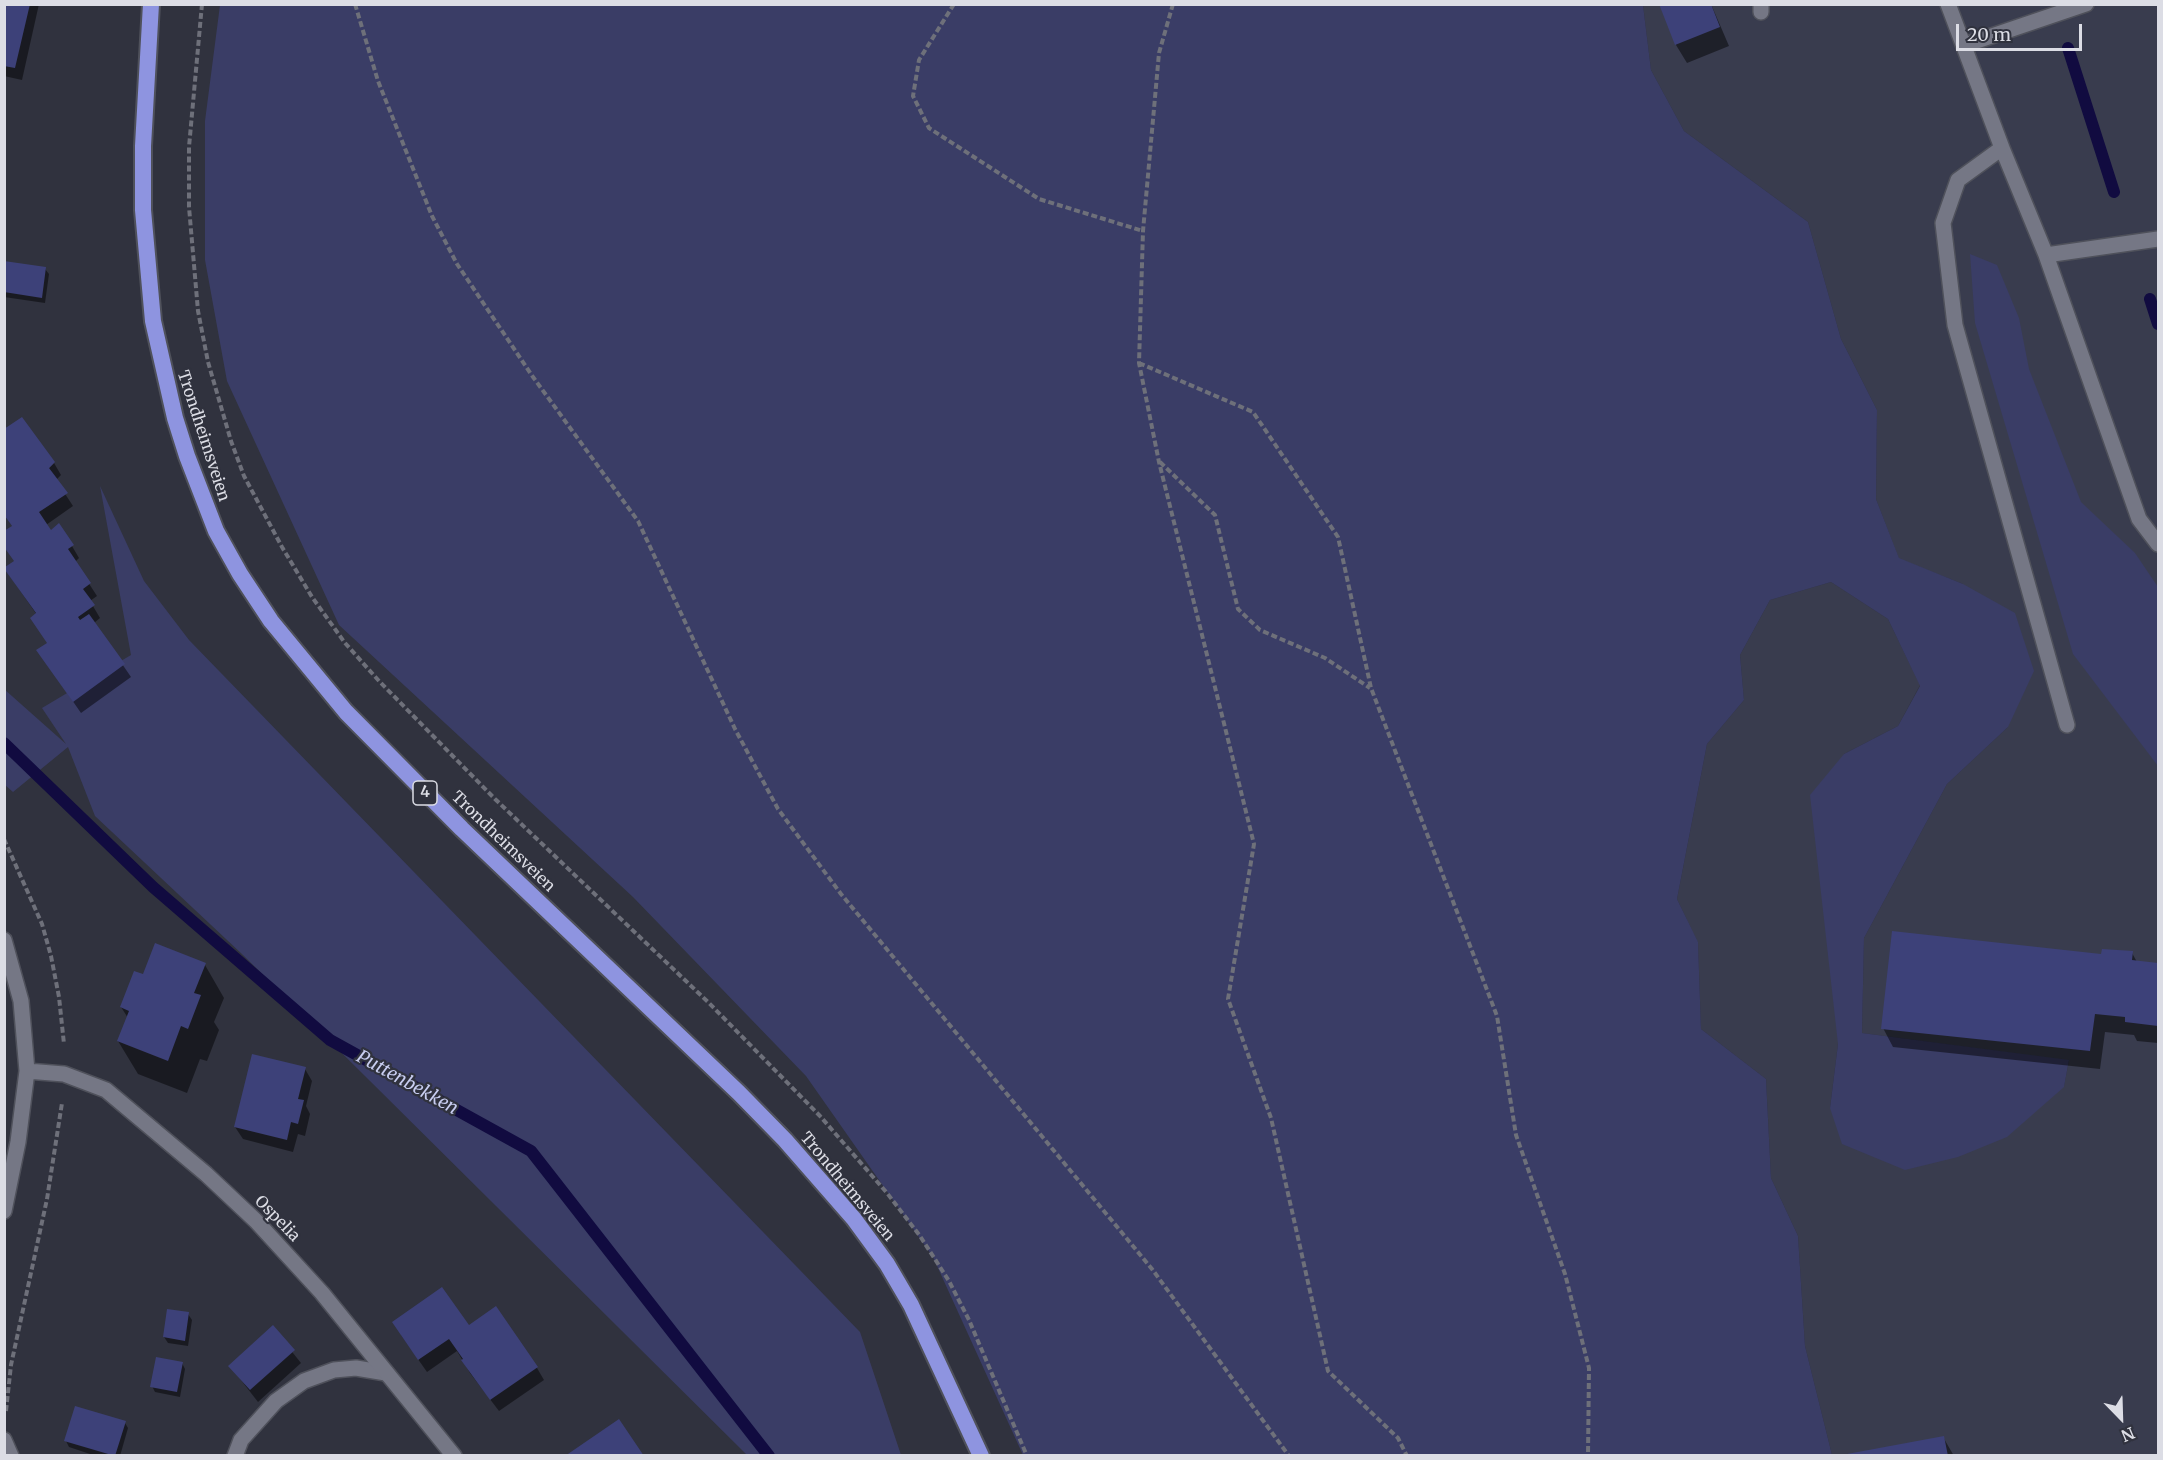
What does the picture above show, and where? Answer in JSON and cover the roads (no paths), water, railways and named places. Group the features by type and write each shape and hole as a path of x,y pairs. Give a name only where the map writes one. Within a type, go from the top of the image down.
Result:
{"highway":[{"name":"Trondheimsveien","path":"151,4 144,123 143,199 153,321 172,408 190,465 216,531 240,574 271,621 361,728 454,821 739,1093 825,1184 887,1264 911,1305 981,1455"}],"street":[{"path":"1948,4 2002,148 2046,255 2139,519 2158,544"},
{"path":"1965,45 2086,4"},
{"path":"2002,148 1958,180 1943,223 1944,234 1955,325 2067,726"},
{"path":"2046,255 2158,239"},
{"path":"4,940 21,1001 27,1071 18,1142 4,1211"},
{"name":"Ospelia","path":"27,1071 64,1074 106,1090 256,1221 322,1293 454,1455"},
{"path":"235,1455 241,1440 276,1401 304,1380 334,1370 356,1368 386,1373"},
{"path":"4,1440 10,1455"}],"waterway":[{"path":"2068,48 2114,192"},
{"path":"2150,299 2158,324"},
{"name":"Puttenbekken","path":"4,743 153,887 330,1040 531,1151 769,1456"}]}
